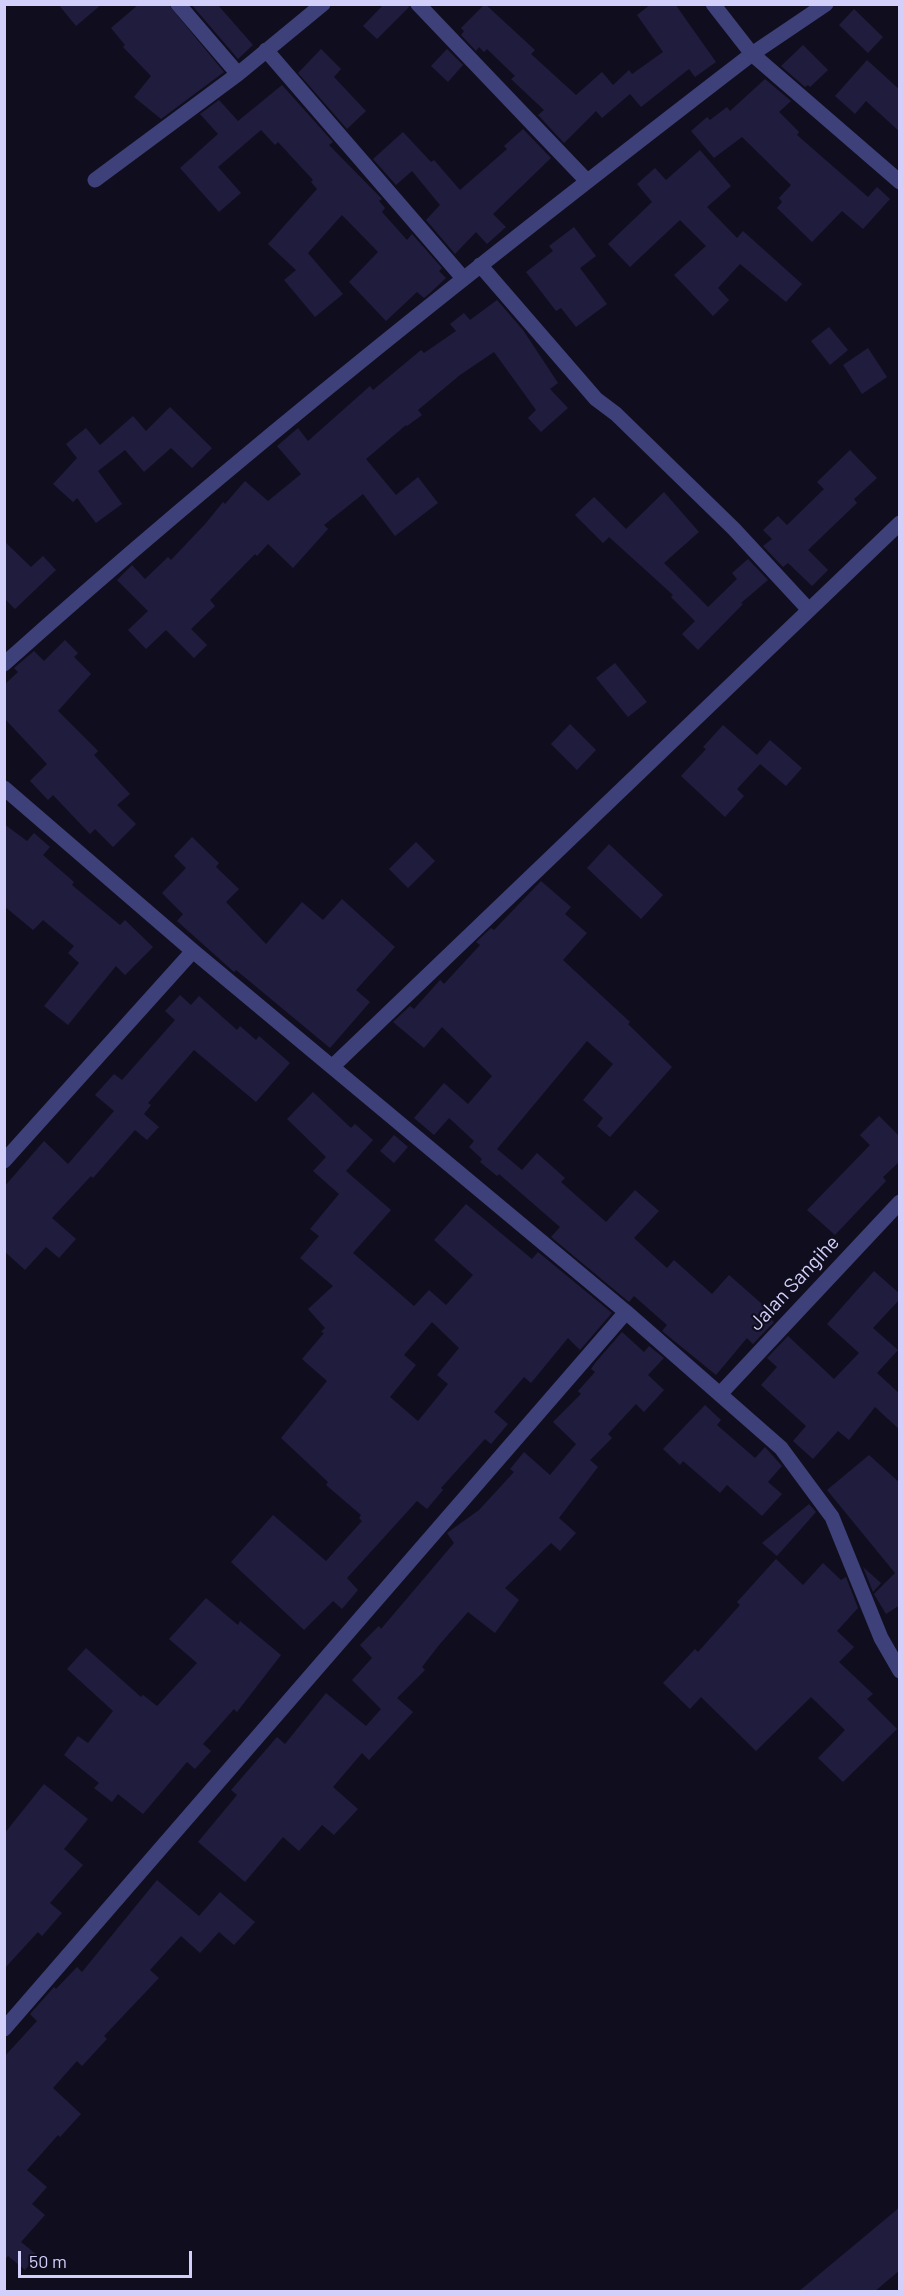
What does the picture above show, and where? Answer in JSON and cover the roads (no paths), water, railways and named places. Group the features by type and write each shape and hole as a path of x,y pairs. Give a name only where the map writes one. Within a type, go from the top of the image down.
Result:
{"street":[{"path":"178,4 238,74"},
{"path":"95,180 238,74 323,4"},
{"path":"418,4 587,181"},
{"path":"713,4 752,54 900,182"},
{"path":"4,664 130,552 480,265 752,54 826,4"},
{"path":"266,50 464,278"},
{"path":"480,265 596,399 616,414 734,529 809,610"},
{"path":"333,1066 900,523"},
{"path":"4,788 193,951 626,1312 781,1448 832,1517 881,1638 900,1671"},
{"path":"4,1161 193,951"},
{"name":"Jalan Sangihe","path":"720,1394 900,1202"},
{"path":"4,2029 626,1312"}]}
